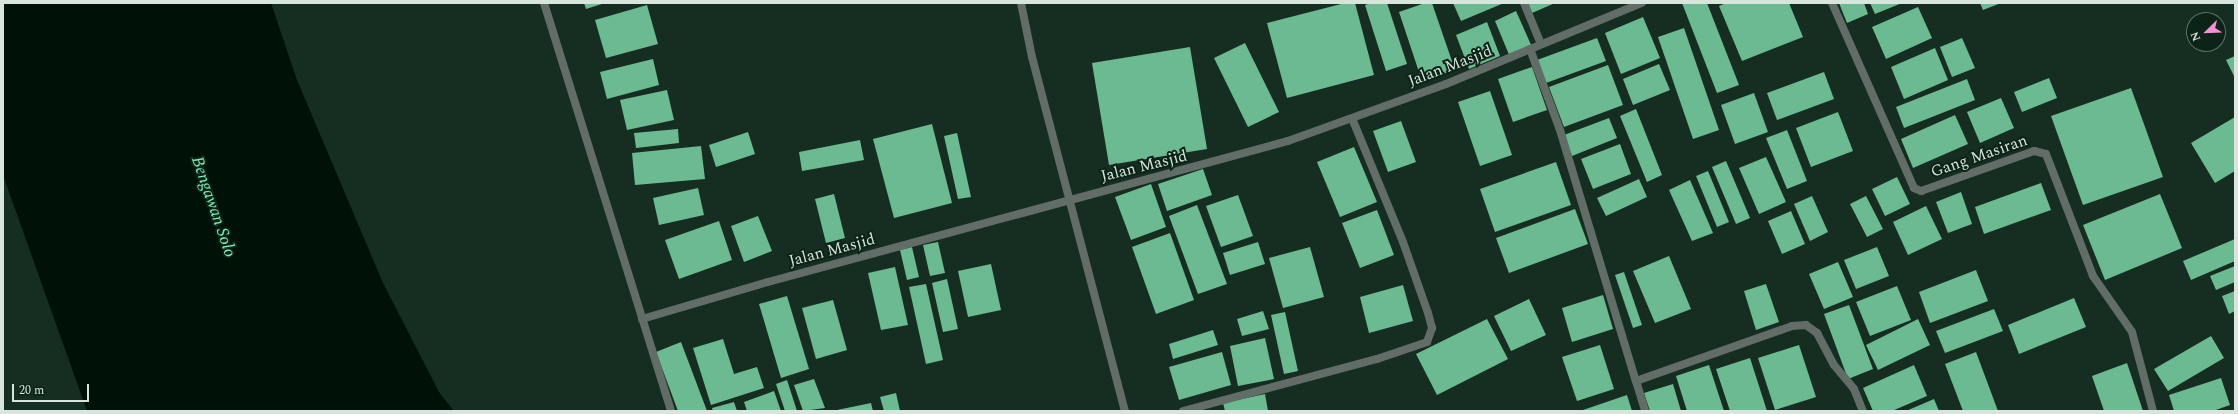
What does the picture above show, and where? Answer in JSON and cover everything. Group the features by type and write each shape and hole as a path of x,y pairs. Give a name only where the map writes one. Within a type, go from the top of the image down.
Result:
{"street":[{"path":"544,3 671,411"},
{"path":"1021,3 1032,57 1125,411"},
{"path":"1524,3 1541,44"},
{"name":"Jalan Masjid","path":"642,319 768,282 1288,141 1352,118 1530,49 1642,3"},
{"name":"Gang Masiran","path":"1832,3 1914,188 1921,191 2034,151 2046,154 2093,276 2132,332 2153,411"},
{"path":"1530,49 1560,130 1645,411"},
{"path":"1183,411 1377,360 1426,342 1432,328 1428,314 1403,242 1352,118"},
{"path":"1636,381 1792,326 1806,324 1817,333 1834,365 1854,389 1863,411"}],"water":[{"name":"Bengawan Solo","path":"3,3 271,3 297,80 383,283 439,392 454,411 87,411 3,175"}],"building":[{"path":"584,3 605,3 586,9"},
{"path":"1345,3 1355,3 1374,75 1287,98 1267,23"},
{"path":"1371,3 1387,3 1407,64 1386,71 1365,5"},
{"path":"1425,3 1432,3 1455,70 1422,81 1399,12"},
{"path":"1453,3 1504,3 1461,21"},
{"path":"1528,3 1555,3 1532,13"},
{"path":"1682,3 1707,3 1739,85 1717,93"},
{"path":"1726,3 1789,3 1803,37 1742,61 1719,6"},
{"path":"1839,3 1864,3 1868,14 1847,23"},
{"path":"1870,3 1902,3 1875,14"},
{"path":"1980,3 2001,3 1983,10"},
{"path":"647,5 658,44 606,58 595,20"},
{"path":"1918,7 1932,38 1886,59 1872,27"},
{"path":"1516,11 1532,47 1510,57 1495,21"},
{"path":"1643,17 1660,58 1621,74 1605,33"},
{"path":"1487,22 1500,56 1469,69 1456,35"},
{"path":"1684,28 1719,130 1693,139 1658,37"},
{"path":"1597,38 1606,61 1546,83 1537,60"},
{"path":"1962,38 1975,68 1952,77 1940,47"},
{"path":"1245,43 1279,112 1248,127 1214,58"},
{"path":"1190,47 1207,149 1109,165 1092,63"},
{"path":"1935,48 1948,80 1904,99 1891,67"},
{"path":"2235,56 2235,78 2226,60"},
{"path":"653,59 659,85 607,99 600,72"},
{"path":"1659,64 1670,90 1633,105 1623,79"},
{"path":"1608,65 1623,105 1564,127 1549,87"},
{"path":"1532,67 1547,110 1513,122 1498,79"},
{"path":"1824,72 1834,99 1777,120 1767,93"},
{"path":"2049,78 2057,98 2022,112 2014,92"},
{"path":"1967,79 1975,100 1904,128 1896,107"},
{"path":"2131,88 2163,177 2083,205 2051,116"},
{"path":"667,90 674,120 627,130 620,100"},
{"path":"1490,91 1512,155 1480,166 1458,102"},
{"path":"1754,93 1768,132 1735,144 1721,105"},
{"path":"2001,98 2014,128 1980,143 1967,112"},
{"path":"1636,109 1662,175 1647,182 1620,116"},
{"path":"1838,112 1853,151 1811,167 1796,128"},
{"path":"1955,115 1968,144 1913,168 1901,139"},
{"path":"2235,117 2235,171 2215,183 2191,143"},
{"path":"1609,118 1617,138 1572,156 1564,135"},
{"path":"1401,121 1416,162 1388,172 1373,131"},
{"path":"932,124 952,203 894,218 873,139"},
{"path":"678,129 679,143 636,148 634,133"},
{"path":"1787,130 1807,181 1787,189 1766,138"},
{"path":"748,132 755,154 716,167 709,145"},
{"path":"957,133 971,197 958,199 944,136"},
{"path":"860,140 864,160 802,171 799,152"},
{"path":"1620,144 1631,174 1593,189 1581,159"},
{"path":"701,146 705,179 635,185 632,153"},
{"path":"1354,147 1377,202 1340,217 1317,162"},
{"path":"1766,157 1786,202 1759,214 1739,168"},
{"path":"1726,161 1750,218 1736,224 1712,167"},
{"path":"1556,162 1571,205 1495,232 1480,189"},
{"path":"1203,169 1212,195 1167,211 1158,184"},
{"path":"1708,171 1729,222 1717,227 1696,176"},
{"path":"1897,177 1910,204 1885,216 1872,189"},
{"path":"1639,179 1647,197 1606,216 1597,198"},
{"path":"1690,180 1713,233 1692,241 1669,190"},
{"path":"2041,183 2051,210 1984,234 1975,207"},
{"path":"1151,184 1166,227 1131,240 1115,197"},
{"path":"698,188 704,215 659,225 653,198"},
{"path":"1961,192 1972,224 1948,233 1936,202"},
{"path":"834,194 845,238 826,243 815,199"},
{"path":"2160,194 2182,248 2105,280 2083,225"},
{"path":"1238,195 1253,236 1221,247 1206,206"},
{"path":"1812,196 1828,232 1810,241 1794,204"},
{"path":"1866,196 1883,229 1867,237 1850,204"},
{"path":"1197,205 1227,284 1198,294 1169,216"},
{"path":"1926,206 1942,239 1908,255 1893,222"},
{"path":"1575,209 1588,244 1509,273 1496,238"},
{"path":"1377,210 1394,255 1360,268 1342,223"},
{"path":"1791,211 1805,244 1782,254 1768,221"},
{"path":"758,216 772,251 744,262 731,226"},
{"path":"719,221 732,260 679,279 665,240"},
{"path":"1170,233 1194,300 1156,314 1132,247"},
{"path":"2235,239 2235,261 2191,280 2183,261"},
{"path":"938,242 945,273 930,276 923,245"},
{"path":"1258,242 1265,264 1230,275 1223,253"},
{"path":"912,247 919,277 907,280 900,250"},
{"path":"1310,247 1324,297 1283,308 1269,258"},
{"path":"1877,247 1889,276 1856,289 1844,260"},
{"path":"1669,256 1691,309 1655,323 1633,271"},
{"path":"1838,262 1853,297 1824,309 1809,274"},
{"path":"991,264 1001,310 968,317 958,271"},
{"path":"2235,266 2235,282 2216,290 2210,276"},
{"path":"895,267 908,325 881,330 868,273"},
{"path":"1976,270 1988,301 1930,323 1919,292"},
{"path":"1624,272 1642,325 1633,328 1615,275"},
{"path":"947,279 958,329 943,332 932,283"},
{"path":"926,284 943,360 926,364 909,287"},
{"path":"1766,284 1779,322 1756,330 1744,291"},
{"path":"1403,285 1413,321 1369,333 1360,297"},
{"path":"1897,286 1911,320 1870,336 1856,302"},
{"path":"2235,291 2235,311 2229,314 2222,296"},
{"path":"1603,295 1613,329 1572,342 1562,308"},
{"path":"787,296 809,369 781,378 759,304"},
{"path":"2074,298 2086,327 2019,354 2008,325"},
{"path":"1529,299 1546,335 1511,351 1494,316"},
{"path":"833,300 847,350 816,359 802,308"},
{"path":"1849,305 1873,369 1848,379 1824,314"},
{"path":"1994,309 2003,331 1945,353 1936,331"},
{"path":"1263,311 1269,329 1242,336 1237,319"},
{"path":"1285,312 1298,371 1284,374 1271,315"},
{"path":"1487,319 1508,359 1437,395 1416,354"},
{"path":"1918,319 1930,345 1878,370 1866,345"},
{"path":"1213,330 1218,345 1173,359 1169,344"},
{"path":"2211,336 2224,358 2168,391 2154,369"},
{"path":"1265,338 1274,379 1238,386 1230,346"},
{"path":"723,339 734,374 757,367 764,388 711,405 693,348"},
{"path":"681,342 707,411 678,411 656,352"},
{"path":"1600,345 1614,389 1577,401 1562,357"},
{"path":"1799,345 1816,397 1775,410 1758,358"},
{"path":"1222,352 1231,385 1179,400 1169,367"},
{"path":"1976,352 1998,411 1963,411 1945,364"},
{"path":"1750,358 1767,411 1730,411 1716,369"},
{"path":"2127,363 2143,411 2104,411 2092,376"},
{"path":"1709,365 1724,411 1687,411 1676,376"},
{"path":"1914,365 1927,396 1892,411 1873,411 1863,388"},
{"path":"2221,378 2230,405 2213,411 2174,411 2169,395"},
{"path":"814,379 825,408 803,411 794,385"},
{"path":"787,380 797,411 785,411 776,384"},
{"path":"1673,384 1681,411 1650,411 1644,393"},
{"path":"774,391 781,411 747,411 744,402"},
{"path":"896,393 900,411 884,411 880,397"},
{"path":"1265,394 1268,411 1225,411 1223,403"},
{"path":"1627,395 1632,411 1580,411"},
{"path":"1934,399 1939,411 1906,411"},
{"path":"734,402 737,411 713,411 712,408"},
{"path":"871,403 873,411 837,411 837,410"}]}
